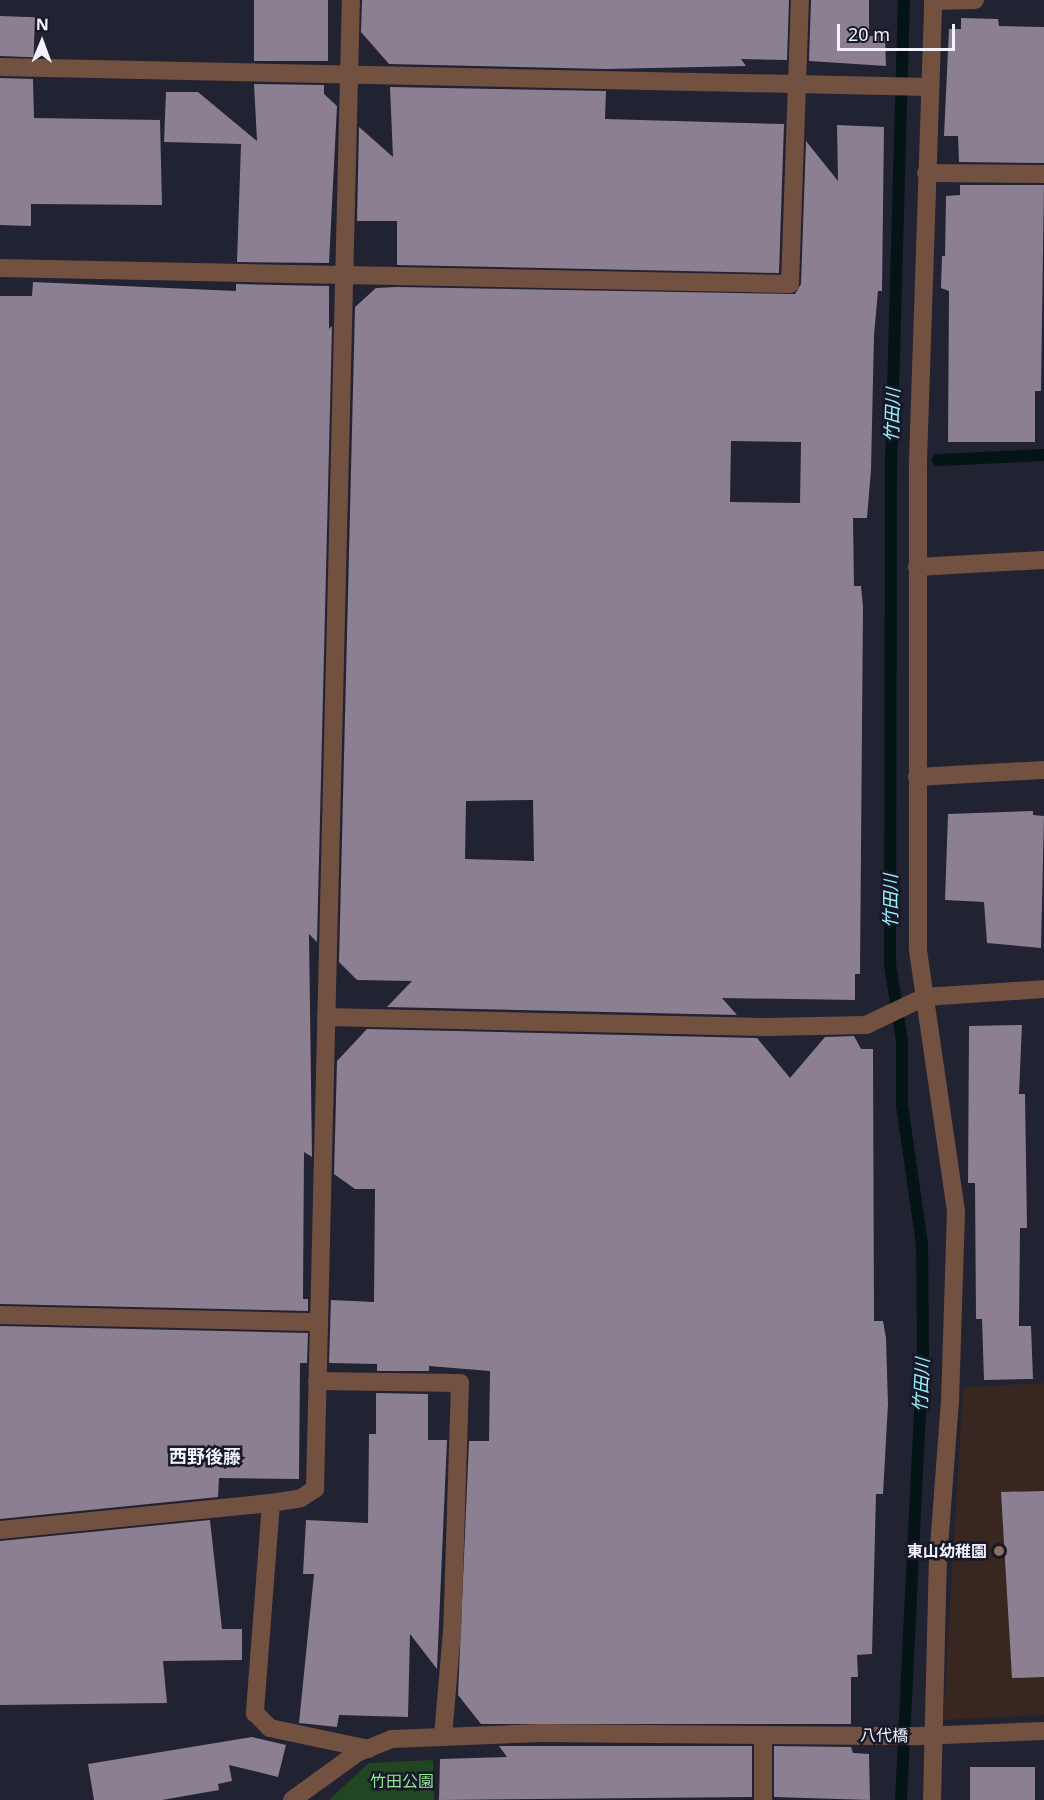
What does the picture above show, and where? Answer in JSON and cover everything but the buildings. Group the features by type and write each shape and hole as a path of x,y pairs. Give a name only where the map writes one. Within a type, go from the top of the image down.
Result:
{"street":[{"path":"0,1530 271,1503 301,1498 315,1489 351,0"},
{"path":"0,268 790,285 800,0"},
{"path":"932,1800 927,1736 950,1402 956,1211 918,949 917,567 926,173 923,88 933,0 975,0"},
{"path":"0,67 923,88"},
{"path":"926,173 1044,174"},
{"path":"917,567 1044,560"},
{"path":"917,777 1044,770"},
{"path":"326,1017 755,1027 866,1025 925,997 1044,989"},
{"path":"0,1315 319,1322"},
{"path":"317,1381 460,1383 452,1631 443,1736"},
{"path":"271,1503 255,1713 270,1728 369,1749"},
{"name":"八代橋","path":"292,1800 369,1749 392,1739 443,1736 927,1736 1044,1731"},
{"path":"763,1735 763,1800"}],"shaded area":[{"name":"東山幼稚園","path":"1044,1383 1044,1715 943,1720 963,1387"}],"green space":[{"name":"竹田公園","path":"433,1760 434,1800 329,1800 369,1763"}],"waterway":[{"name":"竹田川","path":"901,1800 923,1353 922,1244 902,1106 902,1041 890,964 891,462 904,0"},
{"path":"938,460 1044,455"}],"place":[{"name":"東山幼稚園","path":"999,1551"}],"district":[{"name":"西野後藤","path":"205,1456"}]}
